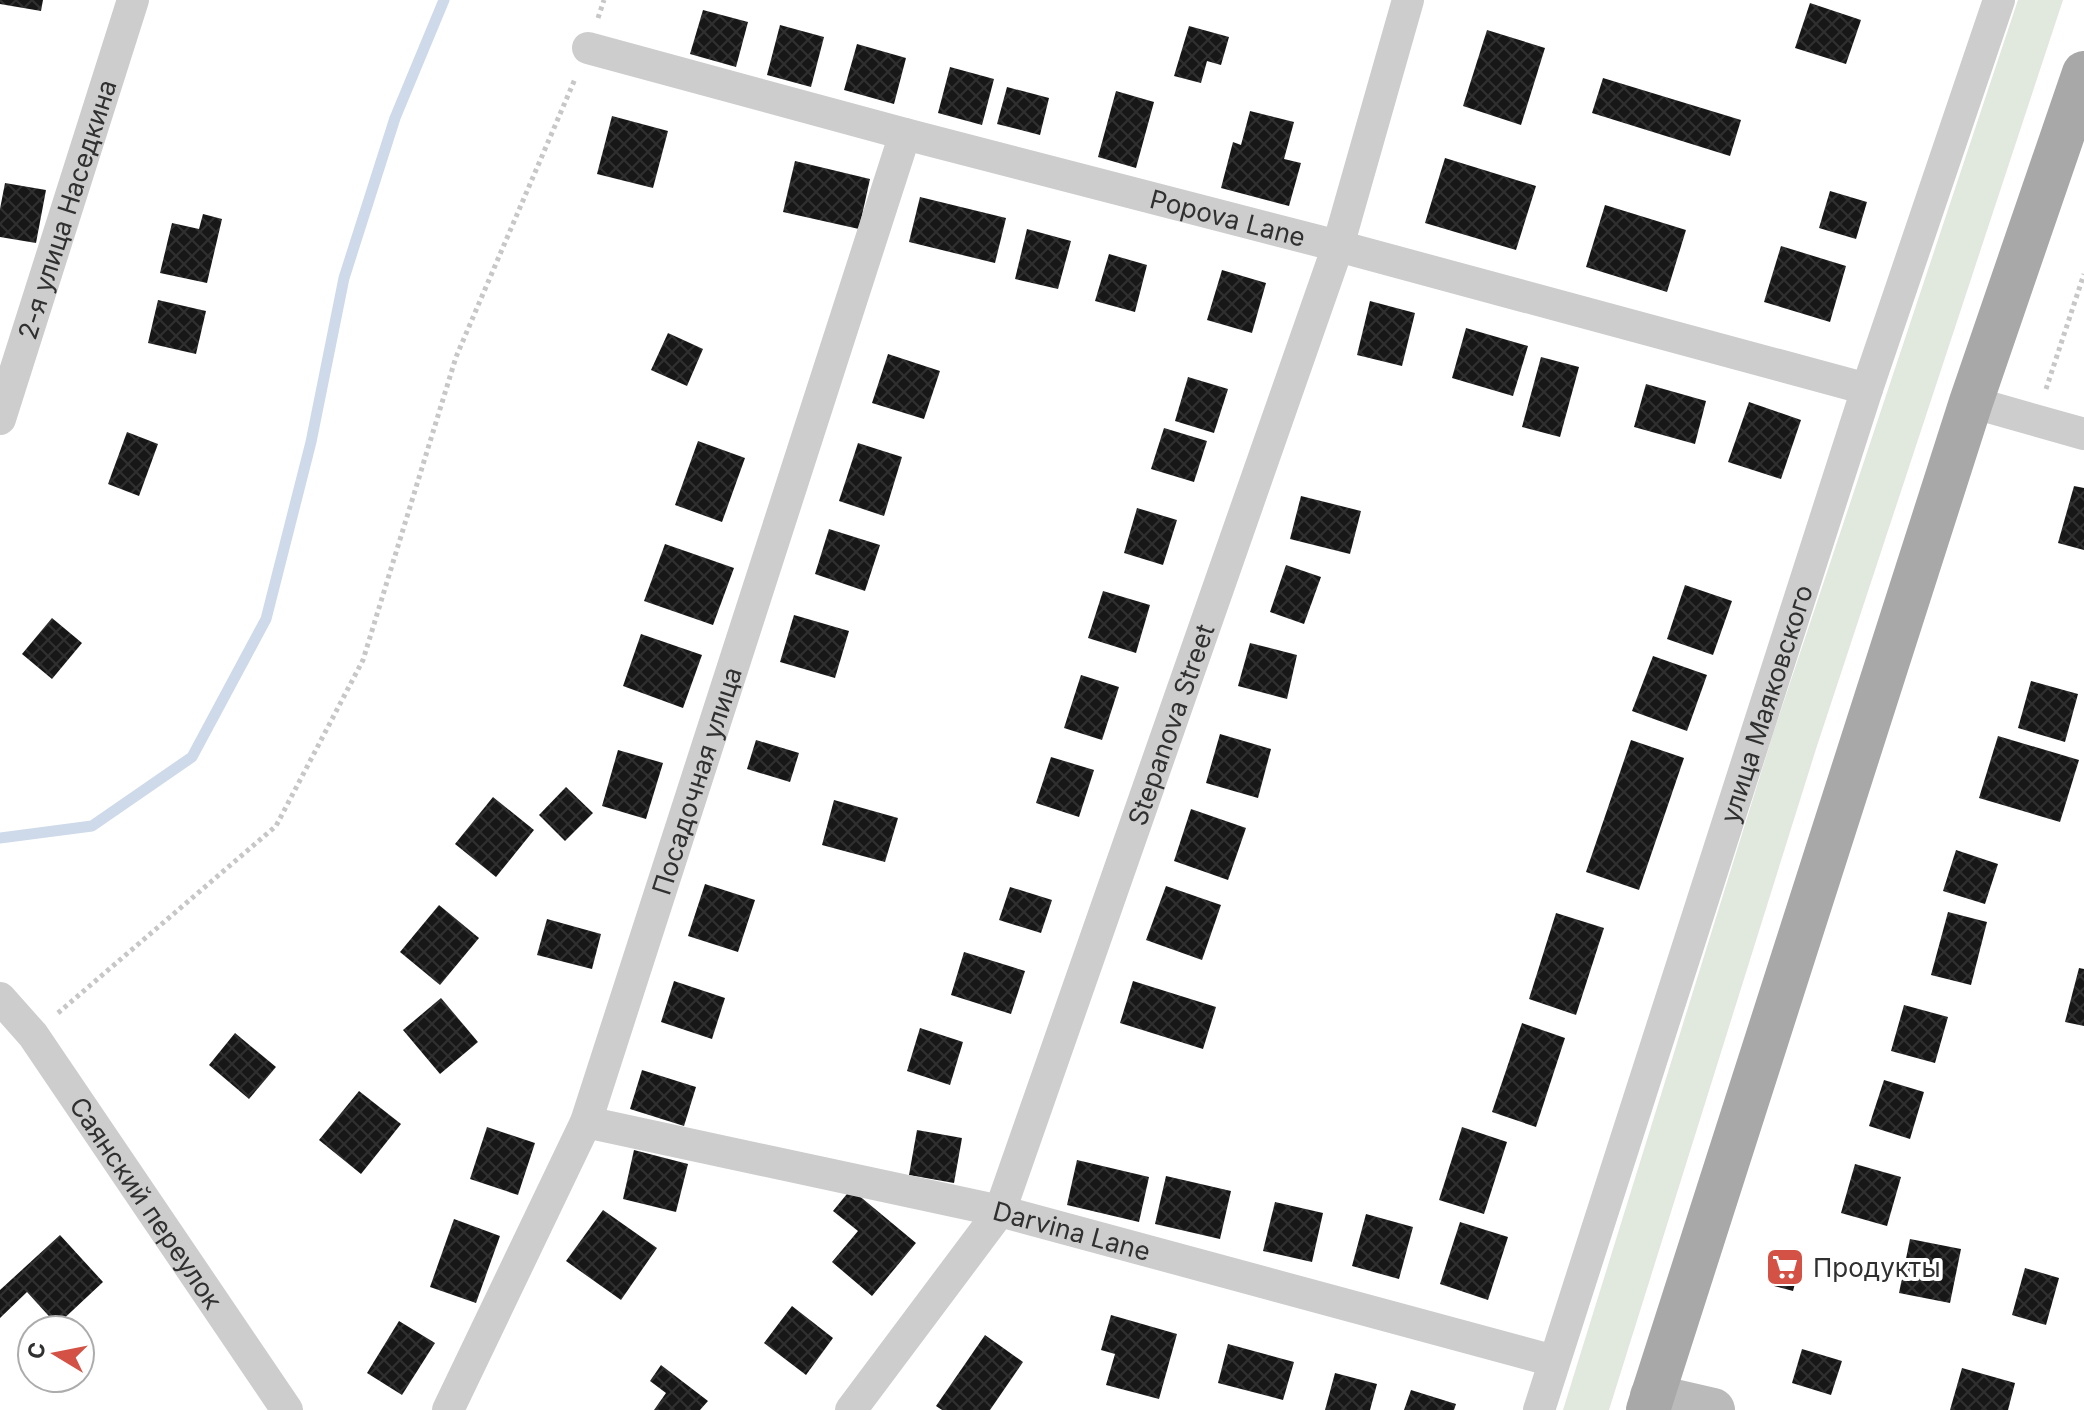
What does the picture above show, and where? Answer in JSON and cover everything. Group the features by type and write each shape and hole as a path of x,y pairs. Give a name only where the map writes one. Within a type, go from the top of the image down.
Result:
{"main road":[{"path":"1650,1403 1971,402 2084,73"}],"street":[{"name":"2-я улица Наседкина","path":"0,419 133,0"},
{"name":"Stepanova Street","path":"851,1410 1000,1211 1338,246 1408,0"},
{"name":"улица Маяковского","path":"1539,1410 1867,389 1999,0"},
{"name":"Popova Lane","path":"588,48 1867,389"},
{"name":"Посадочная улица","path":"448,1410 586,1122 905,134"},
{"path":"1971,402 2084,434"},
{"name":"Саянский переулок","path":"0,998 33,1035 287,1410"},
{"name":"Darvina Lane","path":"586,1122 1000,1211 1554,1361"},
{"path":"1650,1403 1713,1410"}],"path":[{"path":"33,1035 276,826 363,660 456,357 588,48 604,0"},
{"path":"2036,421 2084,274"}],"shaded area":[{"path":"2018,0 2063,0 1816,749 1609,1410 1563,1410 1774,731"}],"building":[{"path":"0,0 43,0 41,11 0,4"},
{"path":"1810,3 1861,20 1846,64 1795,48"},
{"path":"703,10 748,22 736,67 690,54"},
{"path":"780,25 824,37 811,87 767,75"},
{"path":"1189,26 1229,37 1221,65 1207,61 1201,83 1174,76"},
{"path":"1487,30 1545,48 1521,125 1463,106"},
{"path":"857,44 906,58 894,104 844,90"},
{"path":"950,67 994,79 982,125 938,113"},
{"path":"1603,78 1741,120 1730,156 1592,113"},
{"path":"1007,87 1049,98 1040,135 997,124"},
{"path":"1116,91 1154,102 1136,168 1098,157"},
{"path":"1250,111 1294,122 1284,159 1301,163 1289,206 1221,188 1233,142 1241,145"},
{"path":"612,116 668,131 653,188 597,174"},
{"path":"1445,158 1536,186 1516,250 1425,223"},
{"path":"795,161 870,179 859,229 783,212"},
{"path":"5,183 46,190 36,243 0,237 0,209"},
{"path":"1830,191 1867,202 1856,239 1819,228"},
{"path":"920,197 1006,218 995,263 909,242"},
{"path":"1605,205 1686,230 1667,292 1586,267"},
{"path":"203,214 222,219 207,283 160,273 172,223 199,229"},
{"path":"1027,229 1071,241 1058,289 1015,279"},
{"path":"1781,246 1846,266 1830,322 1764,302"},
{"path":"1109,254 1147,265 1135,312 1095,301"},
{"path":"1222,270 1266,283 1252,333 1207,320"},
{"path":"158,300 206,311 196,354 148,343"},
{"path":"1370,301 1415,313 1402,366 1357,355"},
{"path":"1466,328 1528,346 1513,396 1452,378"},
{"path":"668,333 703,349 687,386 651,370"},
{"path":"888,354 940,371 924,419 872,403"},
{"path":"1541,357 1579,367 1560,437 1522,427"},
{"path":"1188,377 1228,389 1214,433 1175,421"},
{"path":"1646,384 1706,401 1695,444 1634,427"},
{"path":"1749,402 1801,420 1781,479 1728,462"},
{"path":"1164,428 1207,441 1194,482 1151,469"},
{"path":"127,432 158,444 139,496 108,484"},
{"path":"698,441 745,458 722,522 675,505"},
{"path":"858,443 902,457 884,516 839,501"},
{"path":"2074,486 2084,488 2084,550 2058,543"},
{"path":"1301,496 1361,511 1350,554 1290,539"},
{"path":"1137,508 1177,520 1163,565 1124,553"},
{"path":"829,529 880,545 865,591 815,574"},
{"path":"665,544 734,568 713,625 644,601"},
{"path":"1286,565 1321,577 1304,624 1270,612"},
{"path":"1685,585 1732,601 1713,655 1667,639"},
{"path":"1103,591 1150,605 1136,653 1088,638"},
{"path":"794,615 849,631 835,678 780,662"},
{"path":"52,618 82,643 52,679 22,654"},
{"path":"641,634 702,655 683,708 623,686"},
{"path":"1250,643 1297,655 1287,699 1238,686"},
{"path":"1653,656 1707,675 1687,731 1632,711"},
{"path":"1081,675 1119,687 1102,740 1064,728"},
{"path":"2031,681 2078,694 2065,742 2018,728"},
{"path":"1220,734 1271,749 1258,798 1206,783"},
{"path":"1998,736 2079,760 2060,822 1979,798"},
{"path":"756,740 799,753 790,782 747,769"},
{"path":"1631,740 1684,758 1639,890 1586,872"},
{"path":"618,750 663,763 646,819 602,806"},
{"path":"1051,757 1094,770 1079,817 1036,803"},
{"path":"566,787 593,813 565,841 539,815"},
{"path":"493,797 534,830 496,877 455,844"},
{"path":"834,800 898,818 885,862 822,845"},
{"path":"1191,809 1246,828 1228,880 1174,861"},
{"path":"1956,850 1998,864 1985,904 1943,891"},
{"path":"705,884 755,900 738,952 688,936"},
{"path":"1166,886 1221,905 1202,960 1146,940"},
{"path":"1010,887 1052,900 1041,933 999,920"},
{"path":"439,905 479,938 440,985 400,952"},
{"path":"1948,912 1987,922 1971,985 1931,975"},
{"path":"1556,913 1604,928 1576,1015 1529,999"},
{"path":"547,919 601,934 592,969 537,955"},
{"path":"964,952 1025,971 1011,1014 951,995"},
{"path":"2079,968 2084,969 2084,1026 2065,1022"},
{"path":"674,981 725,998 712,1039 661,1022"},
{"path":"1133,981 1216,1007 1203,1049 1120,1023"},
{"path":"441,998 478,1042 440,1074 403,1030"},
{"path":"1904,1005 1948,1017 1935,1063 1891,1051"},
{"path":"1522,1023 1565,1038 1536,1127 1492,1112"},
{"path":"920,1028 963,1042 950,1085 907,1071"},
{"path":"235,1033 276,1067 249,1099 209,1065"},
{"path":"642,1070 696,1087 684,1126 630,1109"},
{"path":"1884,1080 1924,1092 1910,1139 1869,1126"},
{"path":"359,1091 401,1124 361,1174 319,1140"},
{"path":"487,1127 535,1143 518,1195 470,1179"},
{"path":"1462,1127 1507,1142 1484,1214 1439,1200"},
{"path":"917,1130 962,1138 954,1183 909,1175"},
{"path":"634,1150 688,1164 676,1212 623,1199"},
{"path":"1077,1160 1149,1177 1139,1222 1067,1205"},
{"path":"1855,1164 1901,1177 1887,1226 1841,1213"},
{"path":"1166,1176 1231,1191 1220,1239 1155,1224"},
{"path":"851,1189 916,1243 872,1296 832,1262 858,1231 833,1211"},
{"path":"1275,1202 1323,1213 1312,1262 1263,1251"},
{"path":"603,1210 657,1248 621,1300 566,1261"},
{"path":"1366,1214 1413,1227 1399,1279 1352,1266"},
{"path":"454,1219 500,1236 476,1303 430,1287"},
{"path":"1460,1222 1508,1237 1488,1300 1440,1284"},
{"path":"60,1235 103,1282 69,1314 47,1314 27,1292 0,1318 0,1290"},
{"path":"1910,1239 1961,1249 1950,1303 1899,1293"},
{"name":"Продукты","path":"1785,1249 1803,1254 1793,1291 1774,1286 1777,1274 1770,1272 1773,1259 1781,1261"},
{"path":"2025,1268 2059,1278 2046,1325 2012,1315"},
{"path":"792,1306 833,1338 806,1375 764,1343"},
{"path":"1111,1315 1177,1334 1159,1399 1106,1385 1115,1354 1101,1350"},
{"path":"399,1321 435,1343 402,1395 367,1373"},
{"path":"985,1335 1023,1362 990,1410 942,1410 936,1406"},
{"path":"1228,1344 1294,1362 1283,1400 1218,1383"},
{"path":"1802,1349 1842,1361 1831,1395 1792,1383"},
{"path":"661,1365 708,1401 700,1410 654,1410 666,1393 650,1381"},
{"path":"1962,1368 2015,1383 2008,1410 1950,1410"},
{"path":"1335,1373 1377,1384 1370,1410 1325,1410"},
{"path":"1411,1390 1456,1404 1454,1410 1404,1410"}],"waterway":[{"path":"0,838 92,826 192,757 266,619 311,442 344,278 395,118 444,0"}],"place":[{"name":"Продукты","path":"1785,1267"}]}
